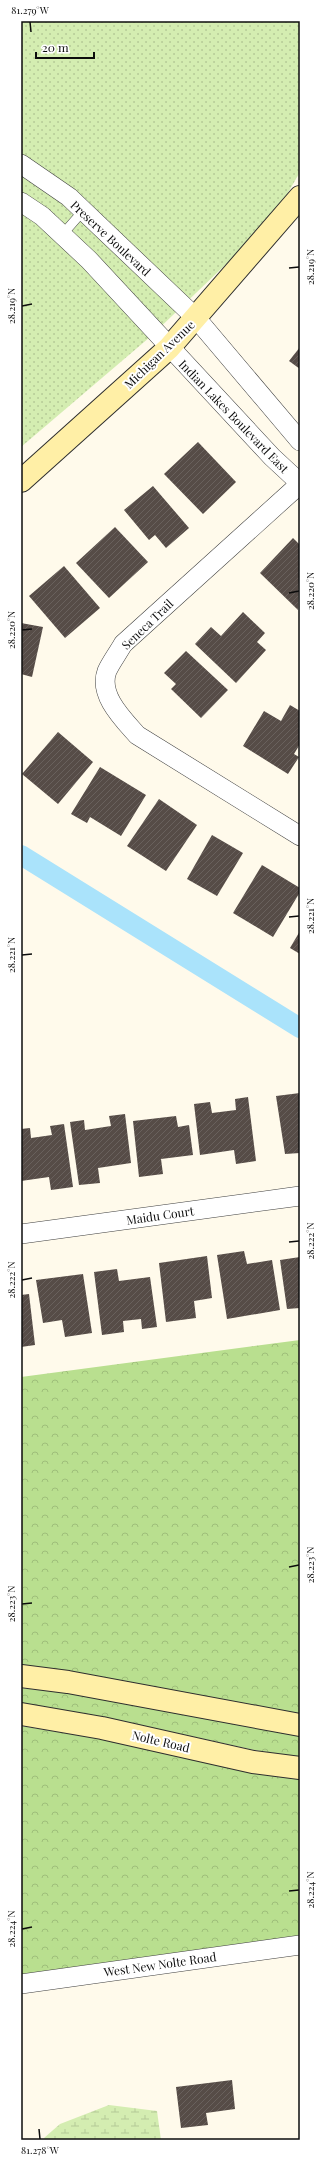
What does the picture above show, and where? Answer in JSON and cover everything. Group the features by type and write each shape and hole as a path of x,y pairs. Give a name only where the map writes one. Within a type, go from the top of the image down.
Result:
{"street":[{"name":"Preserve Boulevard","path":"21,164 69,197 196,318"},
{"name":"Michigan Avenue","path":"21,481 169,348 300,197"},
{"path":"21,202 42,216 89,260 169,348"},
{"path":"196,318 300,441"},
{"name":"Indian Lakes Boulevard East","path":"169,348 272,457 300,484"},
{"name":"Seneca Trail","path":"300,484 123,644 107,672 106,691 117,712 137,735 300,836"},
{"name":"Maidu Court","path":"21,1234 300,1196"},
{"path":"21,1676 68,1682 300,1725"},
{"name":"Nolte Road","path":"21,1714 102,1728 253,1762 300,1768"},
{"name":"West New Nolte Road","path":"21,1984 300,1945"}],"lane":[{"path":"62,234 83,211"}],"green space":[{"path":"21,21 300,21 300,172 282,203 244,247 150,337 21,447"},
{"path":"300,1340 300,1714 69,1671 21,1665 21,1377"},
{"path":"21,1688 67,1693 300,1736 300,1757 254,1750 104,1717 21,1703"},
{"path":"21,1726 101,1739 252,1773 300,1779 300,1941 21,1978"},
{"path":"109,2105 157,2111 161,2140 45,2140 44,2138 60,2124"}],"building":[{"path":"300,347 300,369 289,361"},
{"path":"198,442 236,482 203,514 164,474"},
{"path":"153,486 189,528 166,548 155,535 149,540 124,510"},
{"path":"115,527 148,562 109,598 76,563"},
{"path":"293,538 300,545 298,610 260,573"},
{"path":"64,566 100,608 65,638 29,596"},
{"path":"243,612 265,633 257,642 266,650 236,683 195,644 211,627 221,636"},
{"path":"21,623 43,627 32,677 21,674"},
{"path":"186,651 228,690 201,718 171,689 176,684 164,673"},
{"path":"290,705 300,711 300,744 294,754 299,757 288,774 243,746 264,711 281,721"},
{"path":"58,732 93,762 58,804 22,774"},
{"path":"100,767 146,795 121,836 90,817 87,823 71,814"},
{"path":"159,799 197,825 166,871 127,846"},
{"path":"212,835 243,853 217,896 187,879"},
{"path":"262,865 300,888 300,892 273,937 233,913"},
{"path":"300,931 300,954 290,948"},
{"path":"300,1093 300,1153 285,1154 276,1096"},
{"path":"248,1097 256,1161 236,1164 234,1150 200,1155 194,1104 210,1102 212,1113 236,1110 235,1099"},
{"path":"125,1114 131,1163 98,1168 100,1183 79,1185 70,1122 84,1120 85,1130 111,1126 109,1116"},
{"path":"176,1116 178,1127 189,1125 193,1155 161,1159 163,1174 139,1177 133,1121"},
{"path":"64,1124 73,1187 51,1190 49,1177 21,1181 21,1129 30,1128 31,1138 52,1135 50,1126"},
{"path":"244,1251 247,1264 272,1260 280,1310 227,1319 217,1255"},
{"path":"207,1256 212,1298 194,1301 196,1318 166,1322 159,1263"},
{"path":"300,1257 300,1308 287,1309 280,1260"},
{"path":"117,1269 119,1281 150,1277 157,1327 142,1329 141,1319 123,1321 124,1332 102,1335 94,1272"},
{"path":"83,1274 92,1333 65,1337 62,1320 43,1323 36,1280"},
{"path":"29,1294 35,1345 21,1347 21,1295"},
{"path":"232,2080 235,2109 206,2113 208,2125 181,2128 176,2087"}],"waterway":[{"path":"21,855 300,1028"},
{"path":"106,915 110,910"}]}
